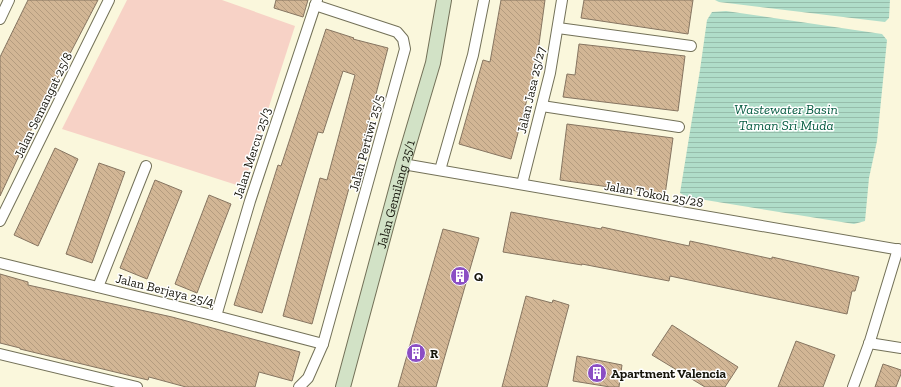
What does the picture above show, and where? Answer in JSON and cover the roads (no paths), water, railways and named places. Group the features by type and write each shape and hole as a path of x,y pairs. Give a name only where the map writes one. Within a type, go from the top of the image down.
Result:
{"street":[{"path":"0,19 9,0"},
{"name":"Jalan Semangat 25/8","path":"0,221 109,0"},
{"name":"Jalan Gemilang 25/1","path":"343,387 403,164 433,63 444,0"},
{"path":"440,170 472,55 484,0"},
{"name":"Jalan Jasa 25/27","path":"522,184 550,73 562,0"},
{"name":"Jalan Mercu 25/3","path":"216,316 250,200 316,2"},
{"name":"Jalan Pertiwi 25/5","path":"299,387 308,378 323,344 405,48 403,39 397,32 316,2"},
{"path":"558,28 691,46"},
{"path":"542,106 679,127"},
{"name":"Jalan Tokoh 25/28","path":"403,164 899,249"},
{"path":"98,287 146,166"},
{"path":"853,387 869,343 899,249"},
{"name":"Jalan Berjaya 25/4","path":"0,263 323,344"},
{"path":"869,343 901,348"},
{"path":"0,354 137,387"}],"water":[{"path":"715,0 890,0 889,18 885,22 719,2"},
{"name":"Wastewater Basin Taman Sri Muda","path":"726,11 882,34 887,40 877,141 869,178 865,221 854,224 687,197 680,193 707,20 712,12"}],"place":[{"name":"Q","path":"460,276"},
{"name":"R","path":"416,353"},
{"name":"Apartment Valencia","path":"597,373"}]}
